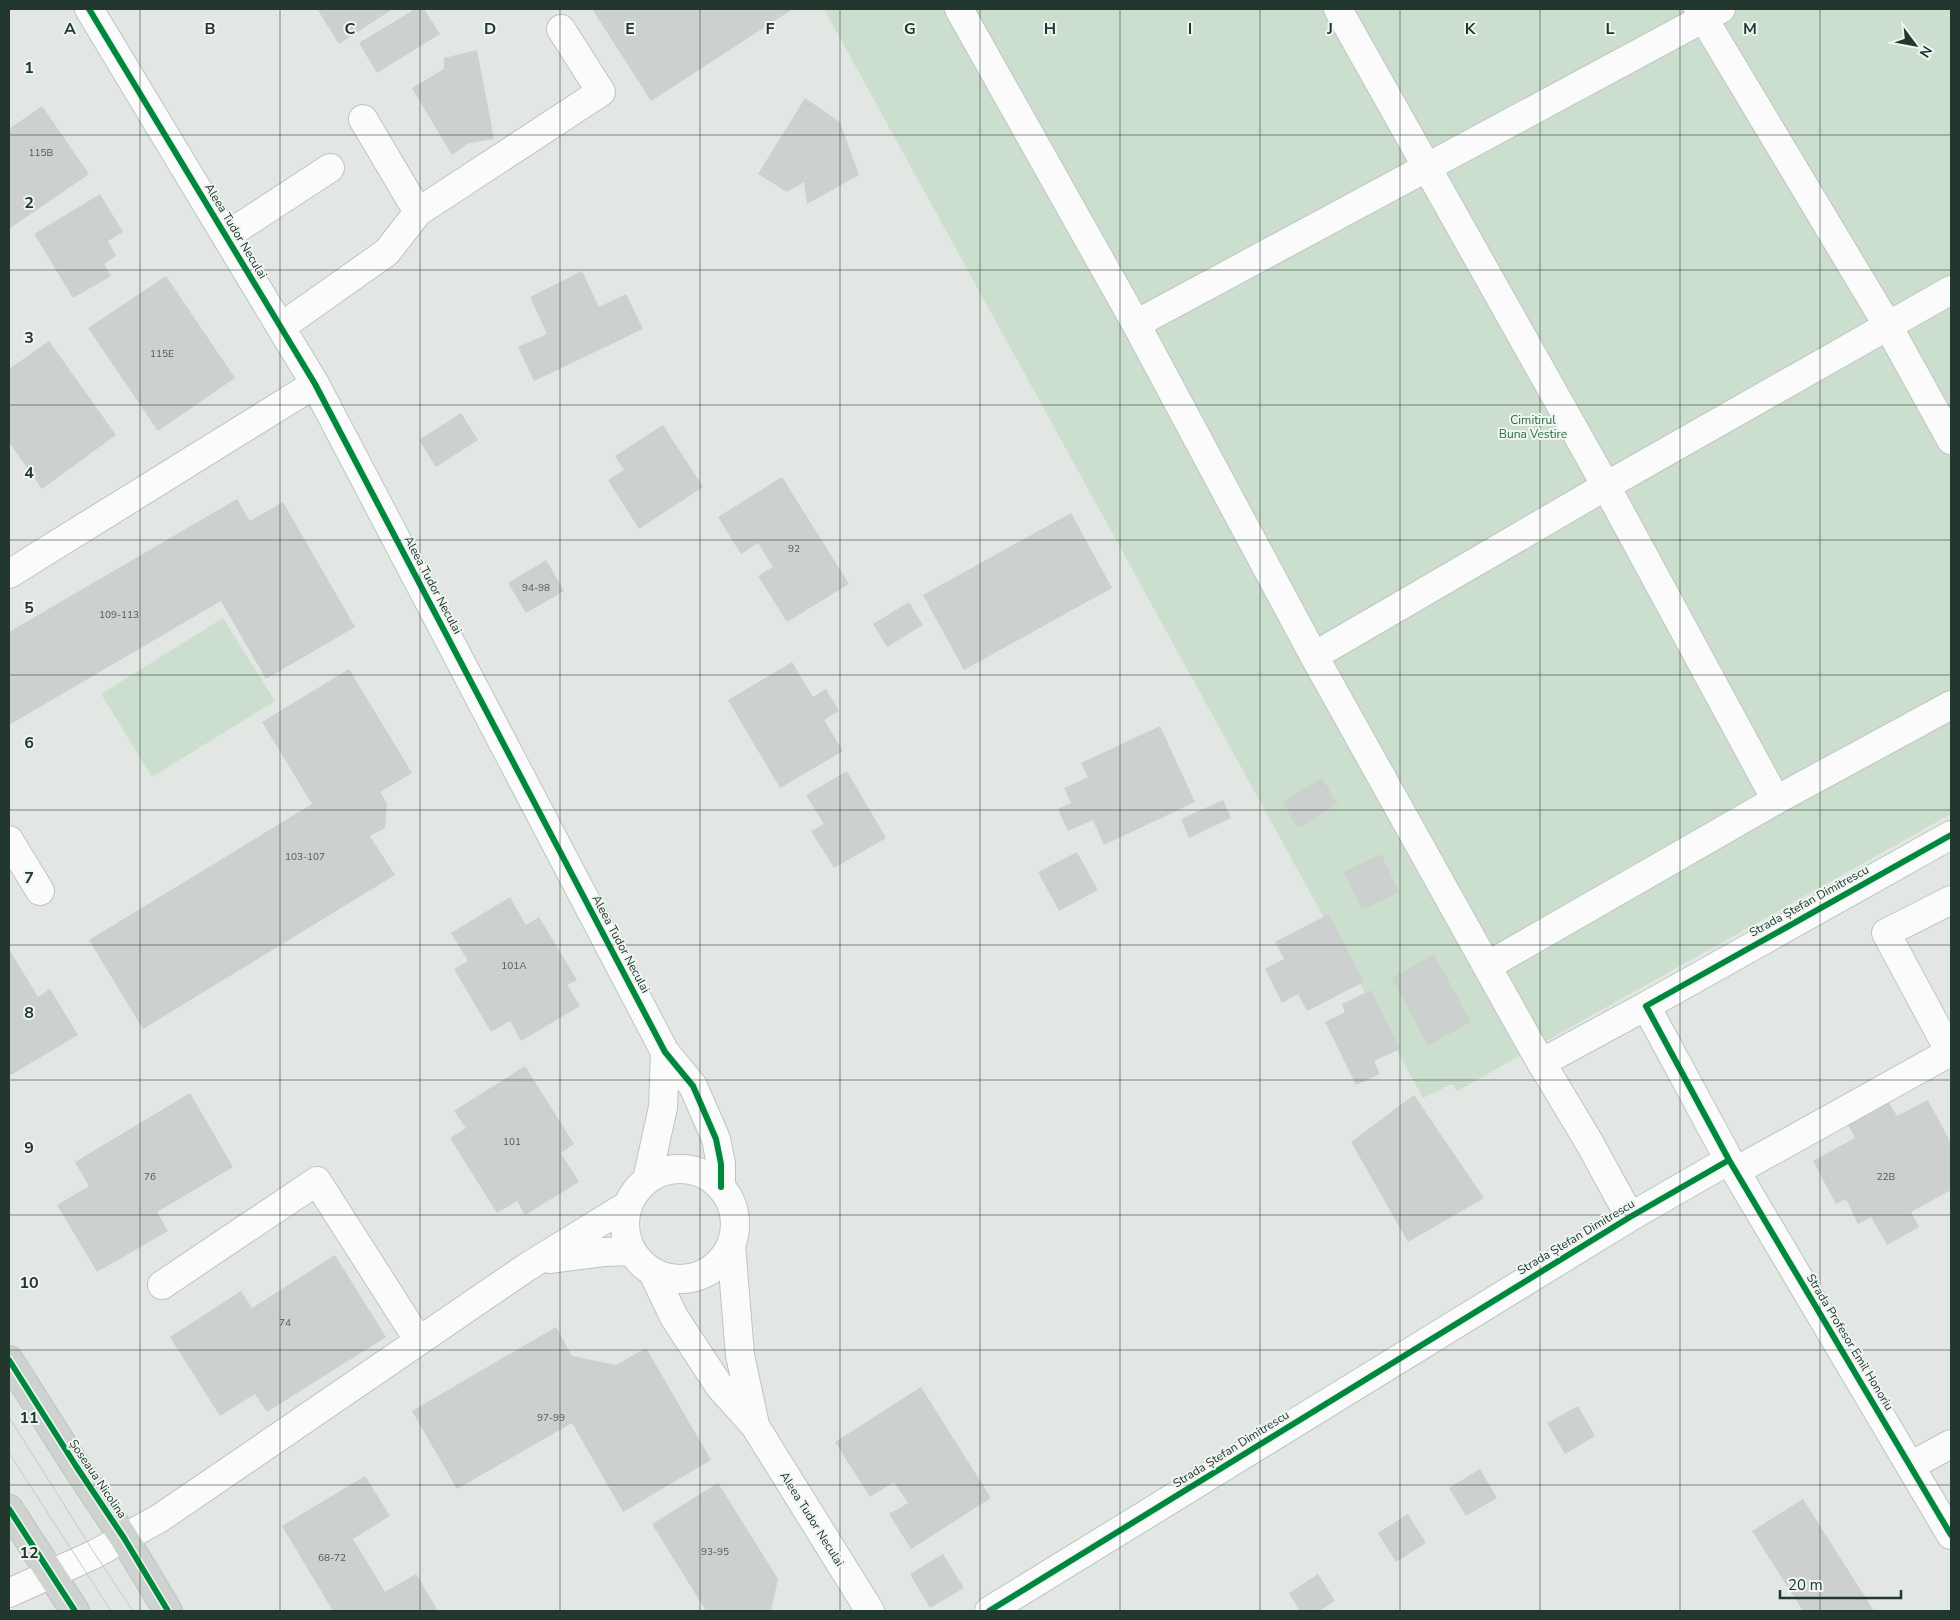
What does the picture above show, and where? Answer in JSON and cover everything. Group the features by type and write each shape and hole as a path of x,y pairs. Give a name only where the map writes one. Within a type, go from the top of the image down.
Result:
{"main road":[{"name":"Șoseaua Nicolina","path":"9,1360 124,1538 168,1611"},
{"path":"9,1509 75,1611"}],"street":[{"name":"Aleea Tudor Neculai","path":"89,9 315,384 666,1052 693,1086 716,1140 721,1164 721,1186"},
{"path":"959,9 1136,324 1314,656 1541,1063 1589,1142 1630,1217"},
{"path":"1338,9 1606,486 1776,800"},
{"path":"1136,324 1708,12 1951,440"},
{"path":"281,327 387,252 418,212 600,92 561,29"},
{"path":"363,119 418,212"},
{"path":"226,236 330,168"},
{"path":"1314,656 1606,486 1951,290"},
{"path":"9,574 315,384"},
{"path":"1487,966 1776,800 1951,705"},
{"name":"Strada Ștefan Dimitrescu","path":"1541,1063 1951,835"},
{"path":"9,840 40,891"},
{"path":"1951,900 1886,933 1951,1053"},
{"path":"1646,1006 1732,1166"},
{"name":"Aleea Tudor Neculai","path":"647,1180 663,1107 666,1052"},
{"name":"Strada Ștefan Dimitrescu","path":"989,1611 1630,1217 1951,1053"},
{"name":"Strada Profesor Emil Honoriu","path":"1732,1166 1951,1535"},
{"name":"Aleea Tudor Neculai","path":"678,1169 694,1170 709,1177 721,1186 730,1199 734,1214 735,1230 731,1245 724,1258 712,1269 699,1276 683,1279 668,1278 653,1273 641,1264 632,1251 626,1237 625,1222 628,1206 636,1191 647,1180 662,1172 678,1169"},
{"path":"162,1285 317,1182 419,1341"},
{"path":"9,1593 124,1538 160,1518 540,1260 628,1206"},
{"name":"Aleea Tudor Neculai","path":"731,1245 740,1355 755,1426"},
{"path":"540,1260 604,1252 632,1251"},
{"name":"Aleea Tudor Neculai","path":"653,1273 674,1317 720,1387 755,1426 870,1611"},
{"path":"1910,1466 1951,1444"}],"green space":[{"name":"Cimitirul Buna Vestire","path":"824,9 1951,9 1951,814 1457,1091 1452,1084 1423,1098"},
{"path":"223,618 275,701 152,777 101,694"}],"building":[{"path":"317,9 393,9 339,44"},
{"path":"415,9 424,9 440,34 377,73 359,43"},
{"path":"592,9 793,9 651,101"},
{"path":"477,50 494,139 469,143 452,155 412,88 444,69 444,58"},
{"path":"805,98 840,122 859,175 807,204 804,182 787,192 758,174"},
{"path":"42,106 89,174 9,229 9,129"},
{"path":"100,194 123,232 108,241 116,256 104,264 111,276 73,298 34,234"},
{"path":"582,271 599,307 626,294 643,329 534,381 518,347 547,334 530,297"},
{"path":"166,276 235,378 158,431 88,328"},
{"path":"49,341 116,435 42,489 9,442 9,369"},
{"path":"461,413 478,440 436,467 419,440"},
{"path":"663,425 703,487 639,529 608,480 624,470 615,456"},
{"path":"782,477 849,584 787,622 758,576 773,567 758,543 741,554 718,517"},
{"path":"237,499 250,521 283,502 355,627 266,679 221,601 9,725 9,632"},
{"path":"1071,513 1112,588 964,670 923,595"},
{"path":"546,560 564,591 526,613 508,583"},
{"path":"909,602 923,625 887,647 873,624"},
{"path":"792,662 813,697 826,689 839,711 824,720 843,751 780,788 728,700"},
{"path":"349,669 412,773 380,792 387,803 385,828 370,836 395,875 143,1029 89,940 312,804 262,722"},
{"path":"1160,726 1195,802 1104,845 1093,820 1068,831 1058,809 1071,803 1064,788 1088,777 1081,763"},
{"path":"847,771 886,838 834,868 811,831 824,824 806,795"},
{"path":"1322,778 1338,804 1298,828 1282,802"},
{"path":"1223,800 1231,818 1189,838 1181,819"},
{"path":"1077,852 1098,890 1059,911 1038,872"},
{"path":"1381,854 1399,892 1362,910 1343,872"},
{"path":"510,897 526,925 539,917 577,980 567,985 580,1006 521,1041 510,1021 491,1032 454,969 468,961 451,933"},
{"path":"1329,914 1364,982 1307,1011 1298,994 1282,1003 1265,969 1284,959 1275,942"},
{"path":"9,949 38,997 50,989 78,1035 9,1076"},
{"path":"1434,954 1471,1022 1428,1046 1392,978"},
{"path":"1371,990 1400,1049 1374,1061 1380,1074 1356,1085 1325,1022 1345,1012 1342,1004"},
{"path":"525,1066 574,1144 561,1153 579,1182 525,1215 517,1201 497,1213 450,1138 466,1128 454,1111"},
{"path":"190,1093 233,1167 157,1212 168,1231 97,1272 57,1205 89,1186 75,1162"},
{"path":"1414,1095 1484,1198 1408,1242 1351,1142"},
{"path":"1928,1100 1951,1143 1951,1190 1911,1212 1919,1227 1887,1245 1871,1217 1858,1224 1846,1199 1836,1204 1813,1161 1855,1138 1847,1123 1888,1101 1897,1116"},
{"path":"335,1255 386,1337 267,1412 255,1394 220,1416 170,1337 241,1291 252,1308"},
{"path":"556,1327 572,1356 616,1365 646,1348 711,1460 623,1512 572,1423 457,1489 412,1411"},
{"path":"921,1387 991,1498 911,1549 889,1514 908,1503 894,1482 870,1497 835,1442"},
{"path":"1578,1406 1595,1436 1565,1454 1547,1423"},
{"path":"1480,1469 1497,1498 1466,1516 1449,1488"},
{"path":"365,1476 390,1516 353,1539 385,1592 416,1574 438,1611 333,1611 282,1526"},
{"path":"718,1483 778,1579 771,1611 706,1611 652,1524"},
{"path":"1803,1499 1874,1611 1803,1611 1752,1531"},
{"path":"1408,1514 1426,1543 1396,1562 1378,1533"},
{"path":"943,1554 964,1588 930,1608 910,1574"},
{"path":"1318,1574 1335,1601 1319,1611 1300,1611 1289,1593"}],"tram line":[{"path":"9,1417 133,1611"},
{"path":"9,1453 111,1611"}],"cycle path":[{"path":"89,9 315,384 665,1052 693,1086 716,1139 721,1164 721,1187"},
{"path":"1951,835 1646,1006 1729,1160 1951,1535"},
{"path":"989,1611 1630,1217 1729,1160"},
{"path":"9,1360 124,1538 168,1611"},
{"path":"9,1509 75,1611"}]}
